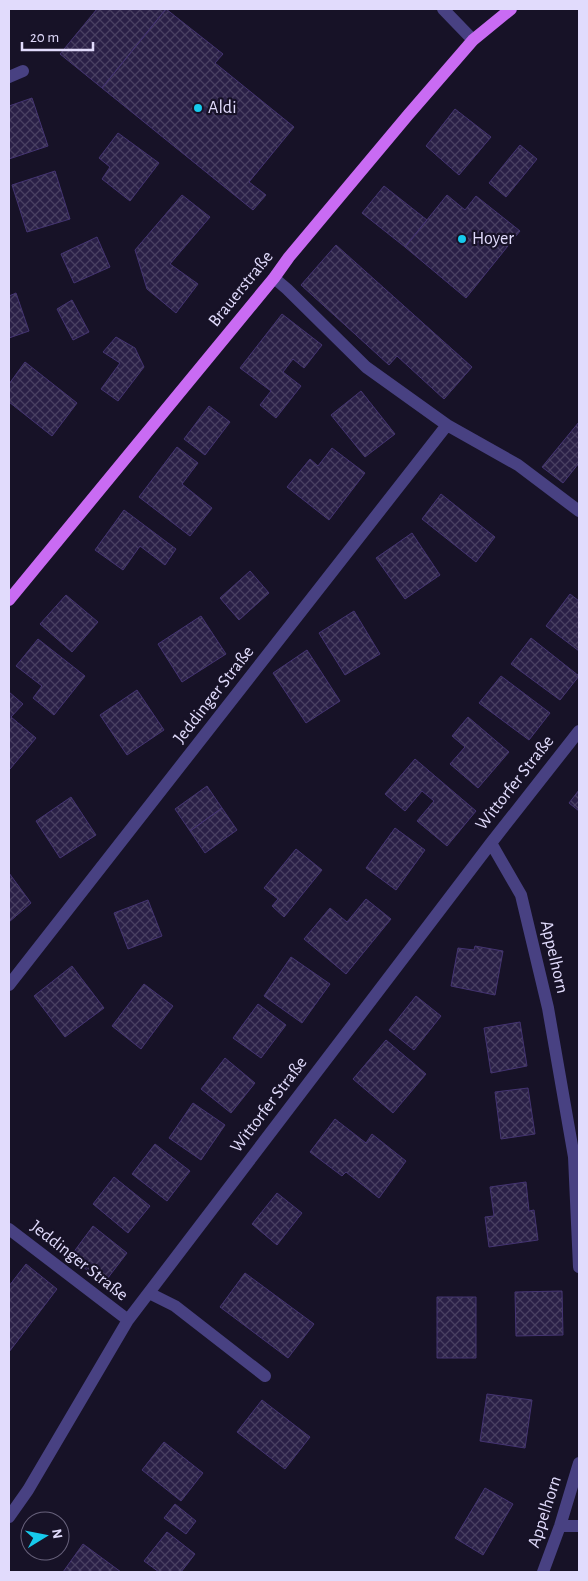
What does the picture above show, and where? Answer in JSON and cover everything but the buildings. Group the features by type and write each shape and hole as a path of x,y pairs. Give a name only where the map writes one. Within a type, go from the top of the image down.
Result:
{"main road":[{"name":"Brauerstraße","path":"9,600 274,278 289,257 408,115 473,40 511,9"}],"street":[{"path":"443,9 473,40"},
{"path":"9,77 23,72"},
{"path":"274,278 366,367 447,425 518,465 579,511"},
{"name":"Jeddinger Straße","path":"9,985 447,425"},
{"name":"Wittorfer Straße","path":"9,1516 28,1490 128,1320 579,730"},
{"name":"Appelhorn","path":"491,843 521,895 548,1008 574,1157 579,1267"},
{"name":"Jeddinger Straße","path":"9,1228 128,1320"},
{"path":"149,1293 176,1306 265,1376"},
{"name":"Appelhorn","path":"543,1572 560,1526 579,1463"},
{"path":"560,1526 579,1526"}],"place":[{"name":"Aldi","path":"198,108"},
{"name":"Hoyer","path":"462,239"}]}
